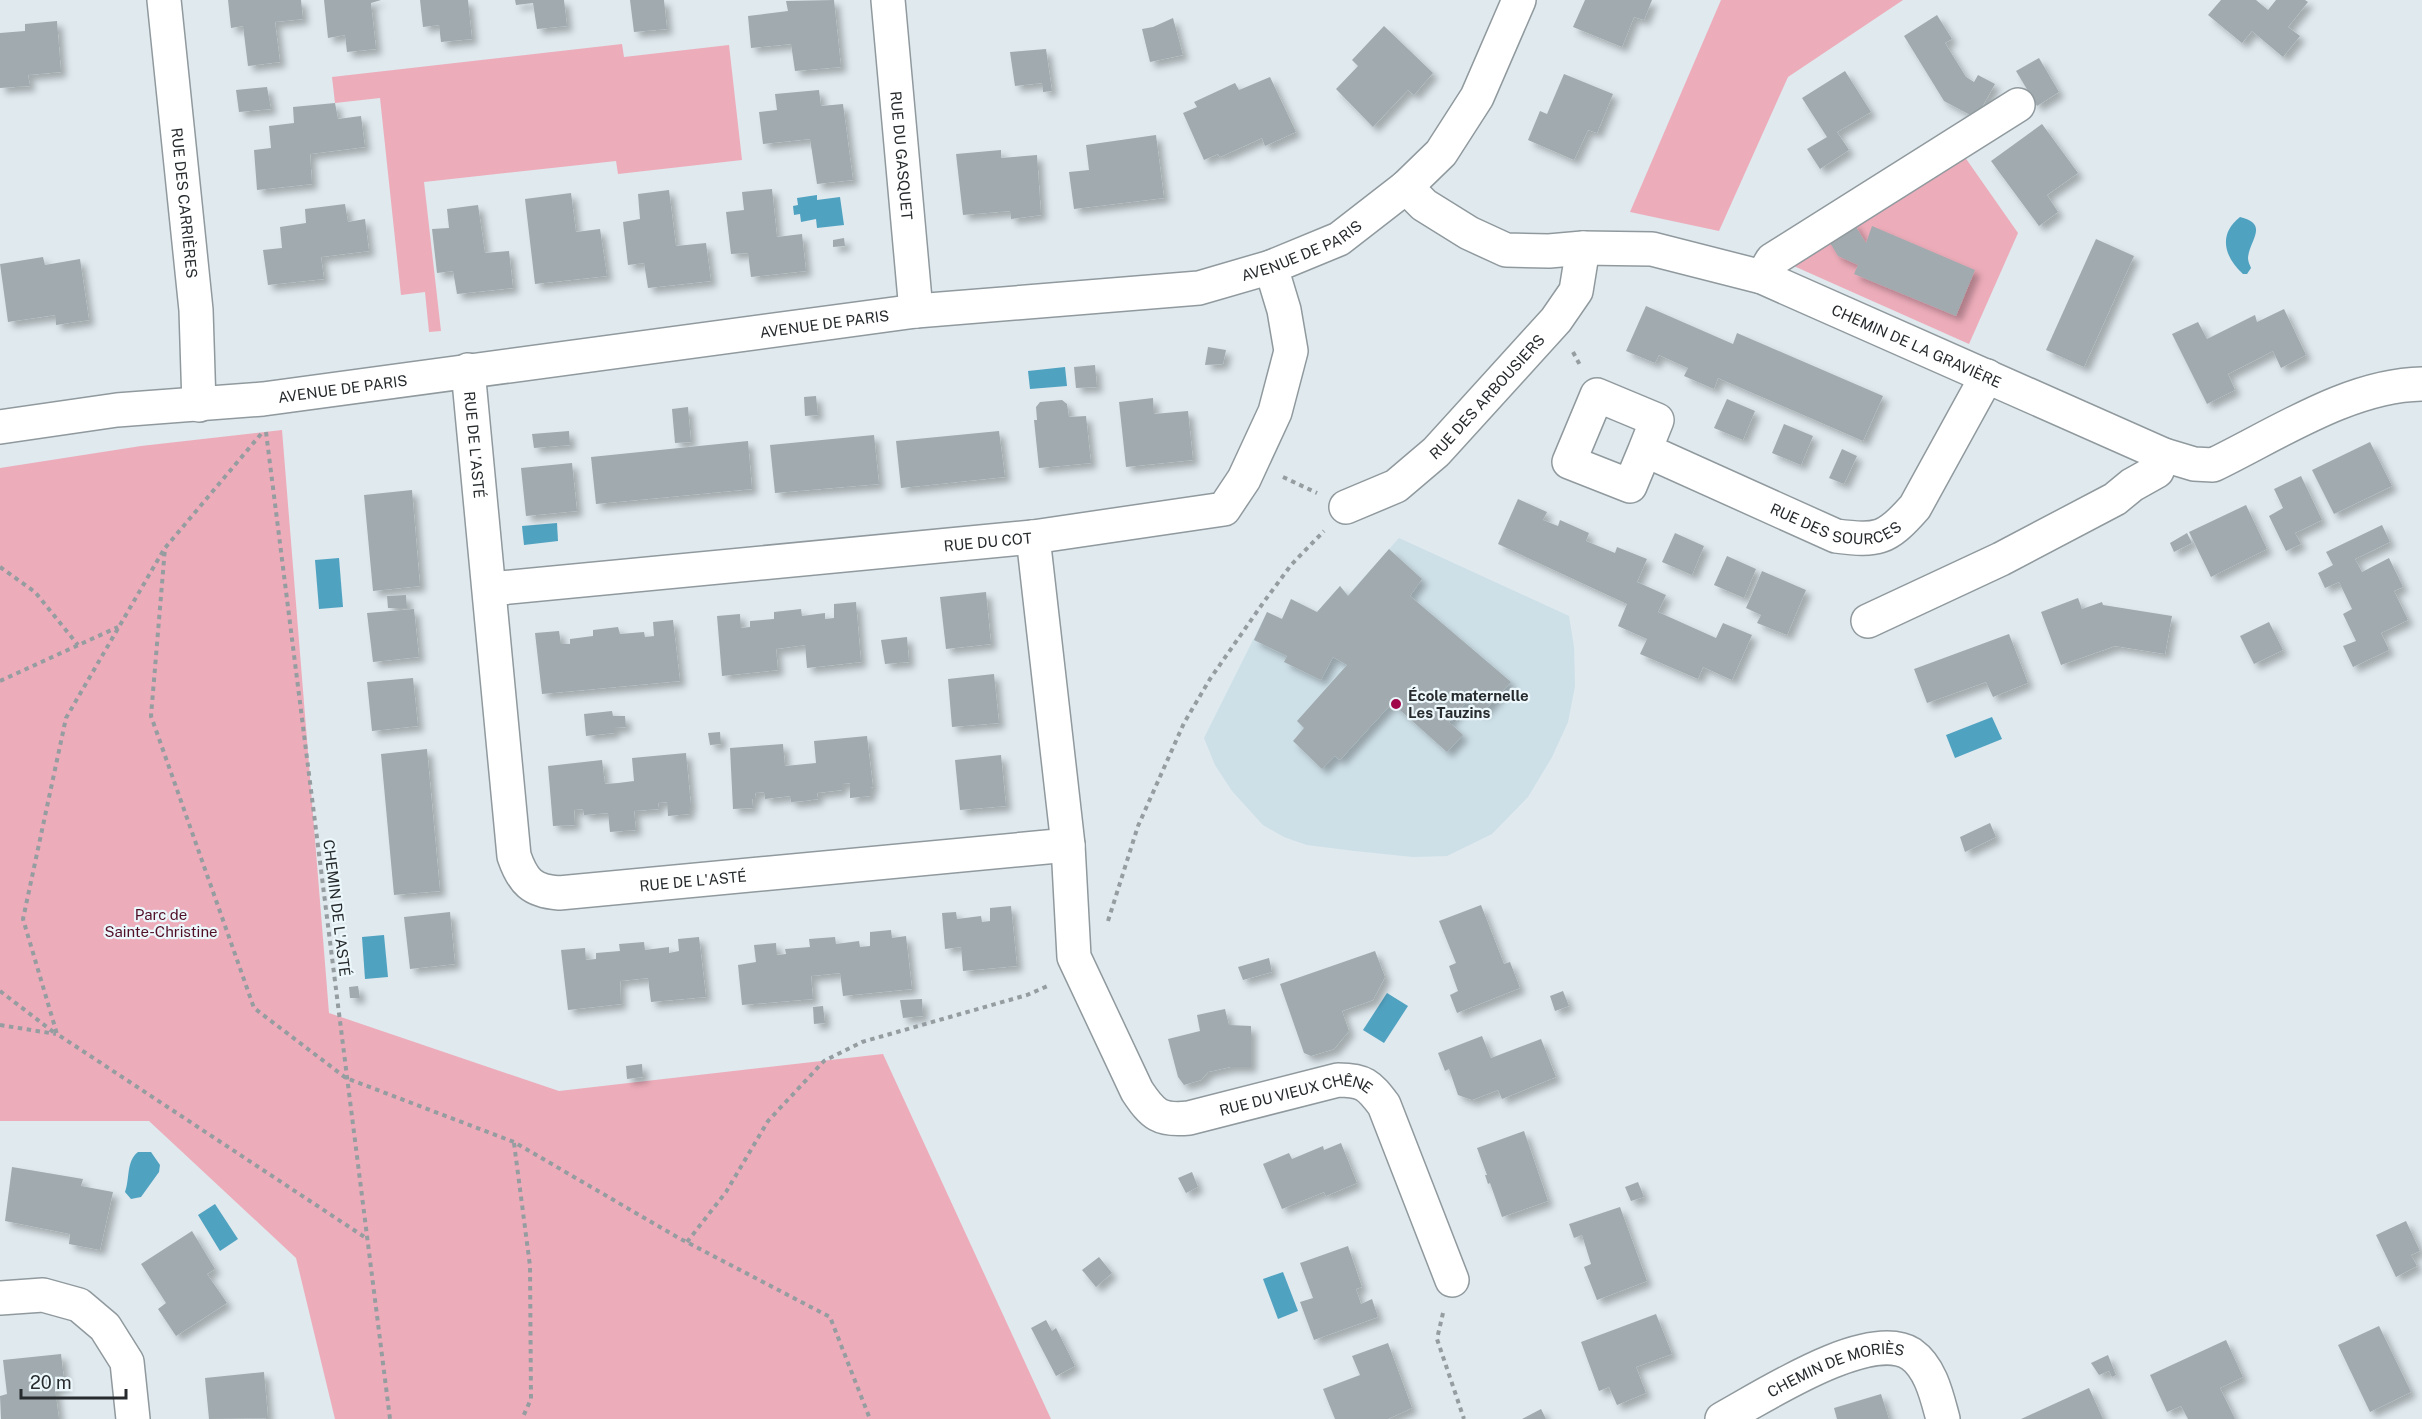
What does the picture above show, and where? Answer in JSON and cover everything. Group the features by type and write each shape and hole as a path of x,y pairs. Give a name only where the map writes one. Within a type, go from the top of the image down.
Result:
{"street":[{"name":"RUE DES CARRIÈRES","path":"164,0 196,310 199,405"},
{"name":"RUE DU GASQUET","path":"888,0 916,311"},
{"name":"AVENUE DE PARIS","path":"0,427 117,410 264,399 916,311 1199,288 1271,267 1339,239 1406,187 1441,153 1478,97 1519,0"},
{"path":"1762,278 1772,260 2018,105"},
{"name":"CHEMIN DE LA GRAVIÈRE","path":"1406,187 1424,205 1469,233 1506,250 1652,249 1762,278 2164,455 2194,464 2213,465 2355,396 2388,386 2422,384"},
{"name":"RUE DES ARBOUSIERS","path":"1346,507 1396,486 1436,452 1556,320 1576,291 1582,248"},
{"name":"RUE DU COT","path":"490,589 1033,537 1224,509 1252,463 1275,412 1291,351 1284,310 1271,267"},
{"name":"RUE DE L'ASTÉ","path":"468,370 514,856 519,872 540,891 560,893 1068,845"},
{"name":"RUE DES SOURCES","path":"1645,450 1836,537 1868,540 1883,535 1899,525 1915,507 1987,376"},
{"path":"1597,395 1657,420 1630,486 1569,462 1597,395"},
{"path":"1868,621 2001,559 2115,499 2132,484 2157,471 2164,455"},
{"path":"1033,537 1068,845"},
{"name":"RUE DU VIEUX CHÊNE","path":"1068,845 1074,957 1137,1091 1147,1106 1157,1115 1171,1120 1189,1118 1338,1080 1354,1080 1369,1086 1384,1105 1452,1280"},
{"path":"0,1298 43,1295 79,1305 105,1327 127,1362 133,1419"},
{"name":"CHEMIN DE MORIÈS","path":"1722,1419 1834,1360 1867,1349 1894,1348 1911,1354 1924,1368 1939,1406"}],"path":[{"path":"1556,320 1597,395"},
{"name":"CHEMIN DE L'ASTÉ","path":"165,548 265,429 390,1419"},
{"path":"687,1242 726,1192 768,1121 824,1061 862,1042 1027,995 1058,981 1079,968 1109,919 1138,826 1184,723 1210,679 1291,565 1346,507 1252,463"},
{"path":"57,1034 23,919 66,718 165,548"},
{"path":"165,548 151,716 254,1008 346,1078 513,1142 687,1242 830,1317 870,1419"},
{"path":"0,567 35,592 78,645"},
{"path":"0,681 118,627"},
{"path":"0,991 57,1034 367,1239"},
{"path":"0,1025 57,1034"},
{"path":"513,1142 530,1266 531,1399 522,1419"},
{"path":"1452,1280 1437,1339 1464,1419"}],"shaded area":[{"name":"École maternelle Les Tauzins","path":"1399,538 1569,616 1574,647 1575,686 1568,722 1552,757 1528,797 1492,834 1447,856 1413,857 1355,851 1307,845 1284,837 1263,825 1232,791 1215,765 1204,738 1267,612 1282,619 1291,599 1317,612 1340,586 1348,595"}],"green space":[{"path":"1721,0 1903,0 1788,77 1719,231 1630,212"},
{"path":"622,44 624,57 729,45 742,160 618,174 616,161 424,182 441,331 429,332 425,292 401,295 380,98 335,103 332,77"},
{"path":"1962,153 2018,233 1969,344 1787,263"},
{"name":"Parc de Sainte-Christine","path":"282,430 329,1013 559,1091 883,1054 1051,1419 335,1419 296,1258 149,1121 0,1121 0,468 141,446"}],"water":[{"path":"817,195 817,200 840,197 844,225 817,228 816,219 801,222 800,214 794,215 793,206 798,205 797,198"},
{"path":"2240,217 2249,220 2256,229 2248,258 2251,268 2247,274 2243,274 2231,260 2226,246 2229,231"},
{"path":"1065,367 1067,386 1030,389 1028,371"},
{"path":"557,523 558,541 524,545 522,526"},
{"path":"339,558 343,607 319,609 315,560"},
{"path":"1992,717 2002,739 1955,758 1946,735"},
{"path":"384,935 388,977 365,979 362,937"},
{"path":"1387,993 1408,1006 1384,1043 1363,1030"},
{"path":"138,1152 151,1152 160,1165 159,1172 141,1197 131,1199 125,1192 130,1165"},
{"path":"215,1204 238,1239 220,1251 198,1215"},
{"path":"1283,1272 1298,1311 1278,1319 1263,1279"}],"building":[{"path":"228,0 301,0 303,19 275,22 280,62 248,66 243,26 231,28"},
{"path":"324,0 381,0 371,3 376,49 347,52 345,35 328,38"},
{"path":"420,0 468,0 472,39 441,42 439,25 423,27"},
{"path":"515,0 564,0 567,26 537,29 533,3 516,5"},
{"path":"630,0 664,0 667,29 634,32"},
{"path":"834,0 841,67 795,71 791,44 751,48 748,16 788,11 786,1"},
{"path":"1585,0 1652,0 1644,20 1634,17 1622,47 1573,27"},
{"path":"2221,0 2256,0 2268,10 2276,0 2305,0 2308,2 2288,27 2300,36 2283,57 2252,31 2242,43 2208,15"},
{"path":"1937,15 1952,39 1945,43 1966,77 1974,82 1978,75 1995,84 1976,118 1944,101 1904,36"},
{"path":"1173,18 1183,55 1150,62 1142,29"},
{"path":"57,21 61,72 28,75 30,86 0,88 0,33 25,31 25,24"},
{"path":"1384,26 1433,73 1414,95 1408,90 1373,127 1336,89 1358,66 1352,60"},
{"path":"1046,49 1052,91 1043,92 1042,83 1015,86 1010,52"},
{"path":"2039,58 2059,92 2037,106 2016,71"},
{"path":"1845,71 1871,112 1837,132 1849,150 1820,169 1807,149 1827,137 1802,98"},
{"path":"1564,74 1613,94 1597,133 1588,130 1574,160 1528,140 1540,111 1547,114"},
{"path":"1270,77 1296,132 1265,146 1262,138 1220,157 1218,154 1204,160 1183,113 1197,107 1194,102 1235,83 1239,90"},
{"path":"267,87 271,109 239,112 236,90"},
{"path":"819,90 821,106 843,104 853,180 817,184 810,139 763,144 759,112 777,110 775,94"},
{"path":"335,103 338,119 361,116 365,147 310,154 312,184 257,190 254,150 271,148 269,126 294,123 293,107"},
{"path":"2042,124 2078,173 2047,195 2058,212 2039,226 1991,161"},
{"path":"1156,135 1164,198 1074,209 1069,172 1089,170 1086,145"},
{"path":"1001,150 1001,158 1037,155 1041,215 1011,219 1010,211 963,215 956,154"},
{"path":"772,189 777,237 802,234 806,271 751,277 748,253 731,254 726,212 744,210 742,192"},
{"path":"669,190 676,246 706,243 711,281 648,288 644,263 628,265 623,222 640,219 638,194"},
{"path":"571,193 576,232 600,229 607,276 535,284 525,199"},
{"path":"345,204 348,222 365,219 369,251 321,257 324,279 268,285 263,250 282,248 280,227 306,223 305,209"},
{"path":"478,205 485,253 509,251 513,288 457,294 453,271 437,273 432,229 449,228 447,209"},
{"path":"1853,222 1866,243 1872,226 1975,270 1956,316 1854,274 1858,265 1838,256 1827,238"},
{"path":"844,238 845,246 833,247 833,240"},
{"path":"2096,239 2134,256 2084,367 2046,350"},
{"path":"43,257 45,265 80,259 89,320 56,325 55,315 8,322 0,264"},
{"path":"1646,306 1733,344 1737,333 1883,396 1863,441 1718,378 1714,389 1684,376 1688,368 1659,355 1655,363 1626,351"},
{"path":"2284,309 2306,355 2281,368 2273,351 2228,374 2235,390 2207,404 2172,334 2198,322 2207,339 2255,315 2257,322"},
{"path":"1208,347 1226,350 1223,364 1205,365"},
{"path":"1095,365 1097,387 1076,388 1074,367"},
{"path":"816,396 818,415 805,416 804,397"},
{"path":"1153,398 1154,414 1188,411 1193,460 1126,467 1119,402"},
{"path":"1727,399 1755,411 1743,440 1714,428"},
{"path":"1062,400 1067,404 1069,417 1086,416 1091,463 1039,468 1034,420 1037,420 1036,407 1040,402"},
{"path":"688,407 691,442 675,443 672,409"},
{"path":"1784,424 1813,436 1801,465 1772,453"},
{"path":"569,431 570,445 534,448 532,434"},
{"path":"999,431 1005,477 901,488 896,441"},
{"path":"874,435 879,484 775,493 770,445"},
{"path":"748,441 752,489 596,504 591,457"},
{"path":"2370,442 2392,486 2334,514 2312,470"},
{"path":"1842,449 1857,456 1844,484 1829,478"},
{"path":"572,463 577,511 526,516 521,468"},
{"path":"2301,476 2322,520 2295,533 2301,544 2286,551 2269,516 2283,508 2274,489"},
{"path":"412,490 420,586 373,591 364,495"},
{"path":"1518,499 1547,512 1543,520 1558,526 1560,520 1589,533 1586,541 1615,553 1617,547 1647,559 1637,582 1666,595 1658,612 1716,638 1723,623 1752,635 1732,680 1703,667 1698,679 1640,654 1647,639 1618,626 1627,604 1498,544"},
{"path":"2246,505 2267,549 2211,577 2189,532"},
{"path":"2382,525 2390,542 2355,559 2362,572 2389,558 2403,587 2394,591 2408,620 2381,633 2389,650 2353,667 2343,646 2356,641 2343,614 2352,609 2339,582 2325,588 2318,573 2333,565 2326,552"},
{"path":"1675,533 1704,546 1692,575 1662,562"},
{"path":"2187,533 2192,543 2174,552 2170,543"},
{"path":"1389,549 1422,579 1410,596 1511,682 1482,713 1468,700 1449,722 1463,735 1447,752 1392,703 1340,760 1335,756 1322,769 1293,741 1304,728 1297,721 1347,665 1333,657 1321,680 1284,662 1287,656 1254,640 1267,612 1282,619 1291,599 1317,612 1340,586 1348,596"},
{"path":"1727,556 1756,569 1744,598 1714,585"},
{"path":"1762,571 1806,590 1787,635 1757,623 1761,615 1746,608"},
{"path":"986,592 991,644 946,649 940,597"},
{"path":"406,595 407,608 388,608 387,596"},
{"path":"2078,598 2082,609 2102,602 2103,605 2172,616 2165,654 2115,646 2061,665 2041,612"},
{"path":"856,602 861,662 807,668 805,645 776,649 778,670 722,676 717,616 740,614 741,628 750,627 750,621 774,619 774,612 801,609 802,616 825,613 825,619 834,618 834,604"},
{"path":"414,609 419,657 373,662 367,613"},
{"path":"673,620 680,681 542,694 535,633 559,631 561,644 570,644 570,639 593,636 593,630 618,627 620,634 644,632 645,637 654,636 653,622"},
{"path":"2269,622 2283,650 2254,664 2240,636"},
{"path":"2009,634 2028,683 1993,697 1986,682 1927,703 1914,669"},
{"path":"907,637 909,662 885,664 881,640"},
{"path":"994,674 999,723 952,727 948,679"},
{"path":"413,678 418,726 372,731 367,682"},
{"path":"612,711 613,716 625,716 626,727 614,728 614,733 586,736 584,714"},
{"path":"720,732 721,744 710,745 708,733"},
{"path":"867,736 873,787 870,788 870,796 850,798 850,783 842,784 842,790 817,793 818,799 804,801 791,802 790,796 765,799 764,792 755,793 756,799 752,799 753,808 733,809 730,748 783,744 785,766 816,763 814,741"},
{"path":"427,749 440,891 394,895 381,754"},
{"path":"686,753 691,806 689,806 689,814 668,816 667,802 658,803 659,809 634,811 636,830 610,832 608,813 584,815 583,809 574,810 575,825 553,826 548,766 602,760 605,784 618,783 634,781 632,758"},
{"path":"1001,755 1006,806 960,810 955,760"},
{"path":"1990,823 1996,837 1965,852 1960,837"},
{"path":"1481,905 1504,964 1510,962 1520,988 1457,1013 1450,995 1458,991 1449,966 1456,963 1439,921"},
{"path":"1011,906 1017,966 963,971 961,947 945,949 942,913 956,912 957,919 981,916 982,922 990,921 990,908"},
{"path":"450,912 455,964 410,969 404,917"},
{"path":"891,930 892,938 906,936 912,989 843,996 840,973 811,976 813,999 742,1005 738,965 756,962 754,945 776,943 777,955 786,954 785,949 810,947 809,939 835,937 836,944 859,941 860,947 870,946 870,932"},
{"path":"699,937 706,997 651,1002 648,978 620,981 621,1004 568,1010 561,950 585,948 586,960 596,959 596,953 620,951 619,944 644,942 645,950 669,947 669,953 679,951 678,939"},
{"path":"1375,951 1385,977 1373,1000 1342,1011 1349,1031 1334,1049 1311,1056 1304,1053 1280,984"},
{"path":"1269,958 1272,972 1243,980 1238,967"},
{"path":"358,986 360,998 350,998 349,987"},
{"path":"1563,991 1569,1006 1555,1011 1550,996"},
{"path":"922,999 923,1016 903,1018 900,1000"},
{"path":"823,1006 825,1023 814,1024 813,1007"},
{"path":"1225,1009 1229,1025 1251,1026 1251,1067 1230,1067 1208,1072 1201,1080 1184,1085 1178,1077 1168,1039 1200,1031 1197,1015"},
{"path":"1482,1036 1491,1058 1541,1039 1556,1077 1502,1099 1498,1090 1472,1100 1458,1095 1449,1069 1445,1071 1438,1053"},
{"path":"642,1064 643,1077 627,1079 626,1066"},
{"path":"1524,1131 1548,1201 1502,1217 1490,1183 1488,1184 1477,1148"},
{"path":"1341,1143 1357,1183 1326,1196 1324,1192 1282,1209 1263,1164 1289,1153 1292,1159 1323,1146 1324,1150"},
{"path":"12,1167 83,1179 81,1186 113,1192 100,1250 69,1244 70,1234 5,1221"},
{"path":"1192,1172 1198,1187 1186,1193 1178,1178"},
{"path":"1638,1182 1644,1197 1631,1201 1625,1187"},
{"path":"1620,1207 1647,1281 1597,1300 1584,1267 1591,1264 1582,1235 1574,1238 1569,1224"},
{"path":"2406,1221 2420,1251 2411,1255 2417,1266 2396,1277 2376,1235"},
{"path":"192,1231 215,1269 207,1274 227,1303 176,1336 158,1309 166,1303 141,1264"},
{"path":"1348,1246 1362,1287 1356,1289 1361,1304 1372,1299 1378,1317 1314,1340 1300,1302 1313,1298 1300,1263"},
{"path":"1099,1257 1112,1273 1096,1287 1082,1270"},
{"path":"1656,1314 1672,1354 1636,1367 1646,1393 1617,1405 1609,1387 1599,1391 1581,1342"},
{"path":"1046,1320 1052,1331 1056,1328 1075,1366 1056,1376 1031,1328"},
{"path":"2379,1326 2411,1392 2370,1412 2338,1345"},
{"path":"2226,1340 2243,1377 2220,1388 2235,1419 2188,1419 2181,1406 2167,1412 2150,1375"},
{"path":"1388,1343 1412,1408 1388,1419 1335,1419 1323,1389 1360,1375 1352,1356"},
{"path":"61,1354 65,1387 55,1388 59,1419 1,1419 0,1396 7,1394 3,1360"},
{"path":"2108,1355 2116,1375 2112,1377 2109,1371 2099,1375 2091,1363"},
{"path":"264,1372 268,1418 209,1419 205,1378"},
{"path":"2089,1388 2103,1419 2021,1419"},
{"path":"1881,1394 1889,1419 1837,1419 1834,1408"},
{"path":"1541,1409 1546,1419 1522,1419"}],"place":[{"name":"École maternelle Les Tauzins","path":"1396,704"}]}
